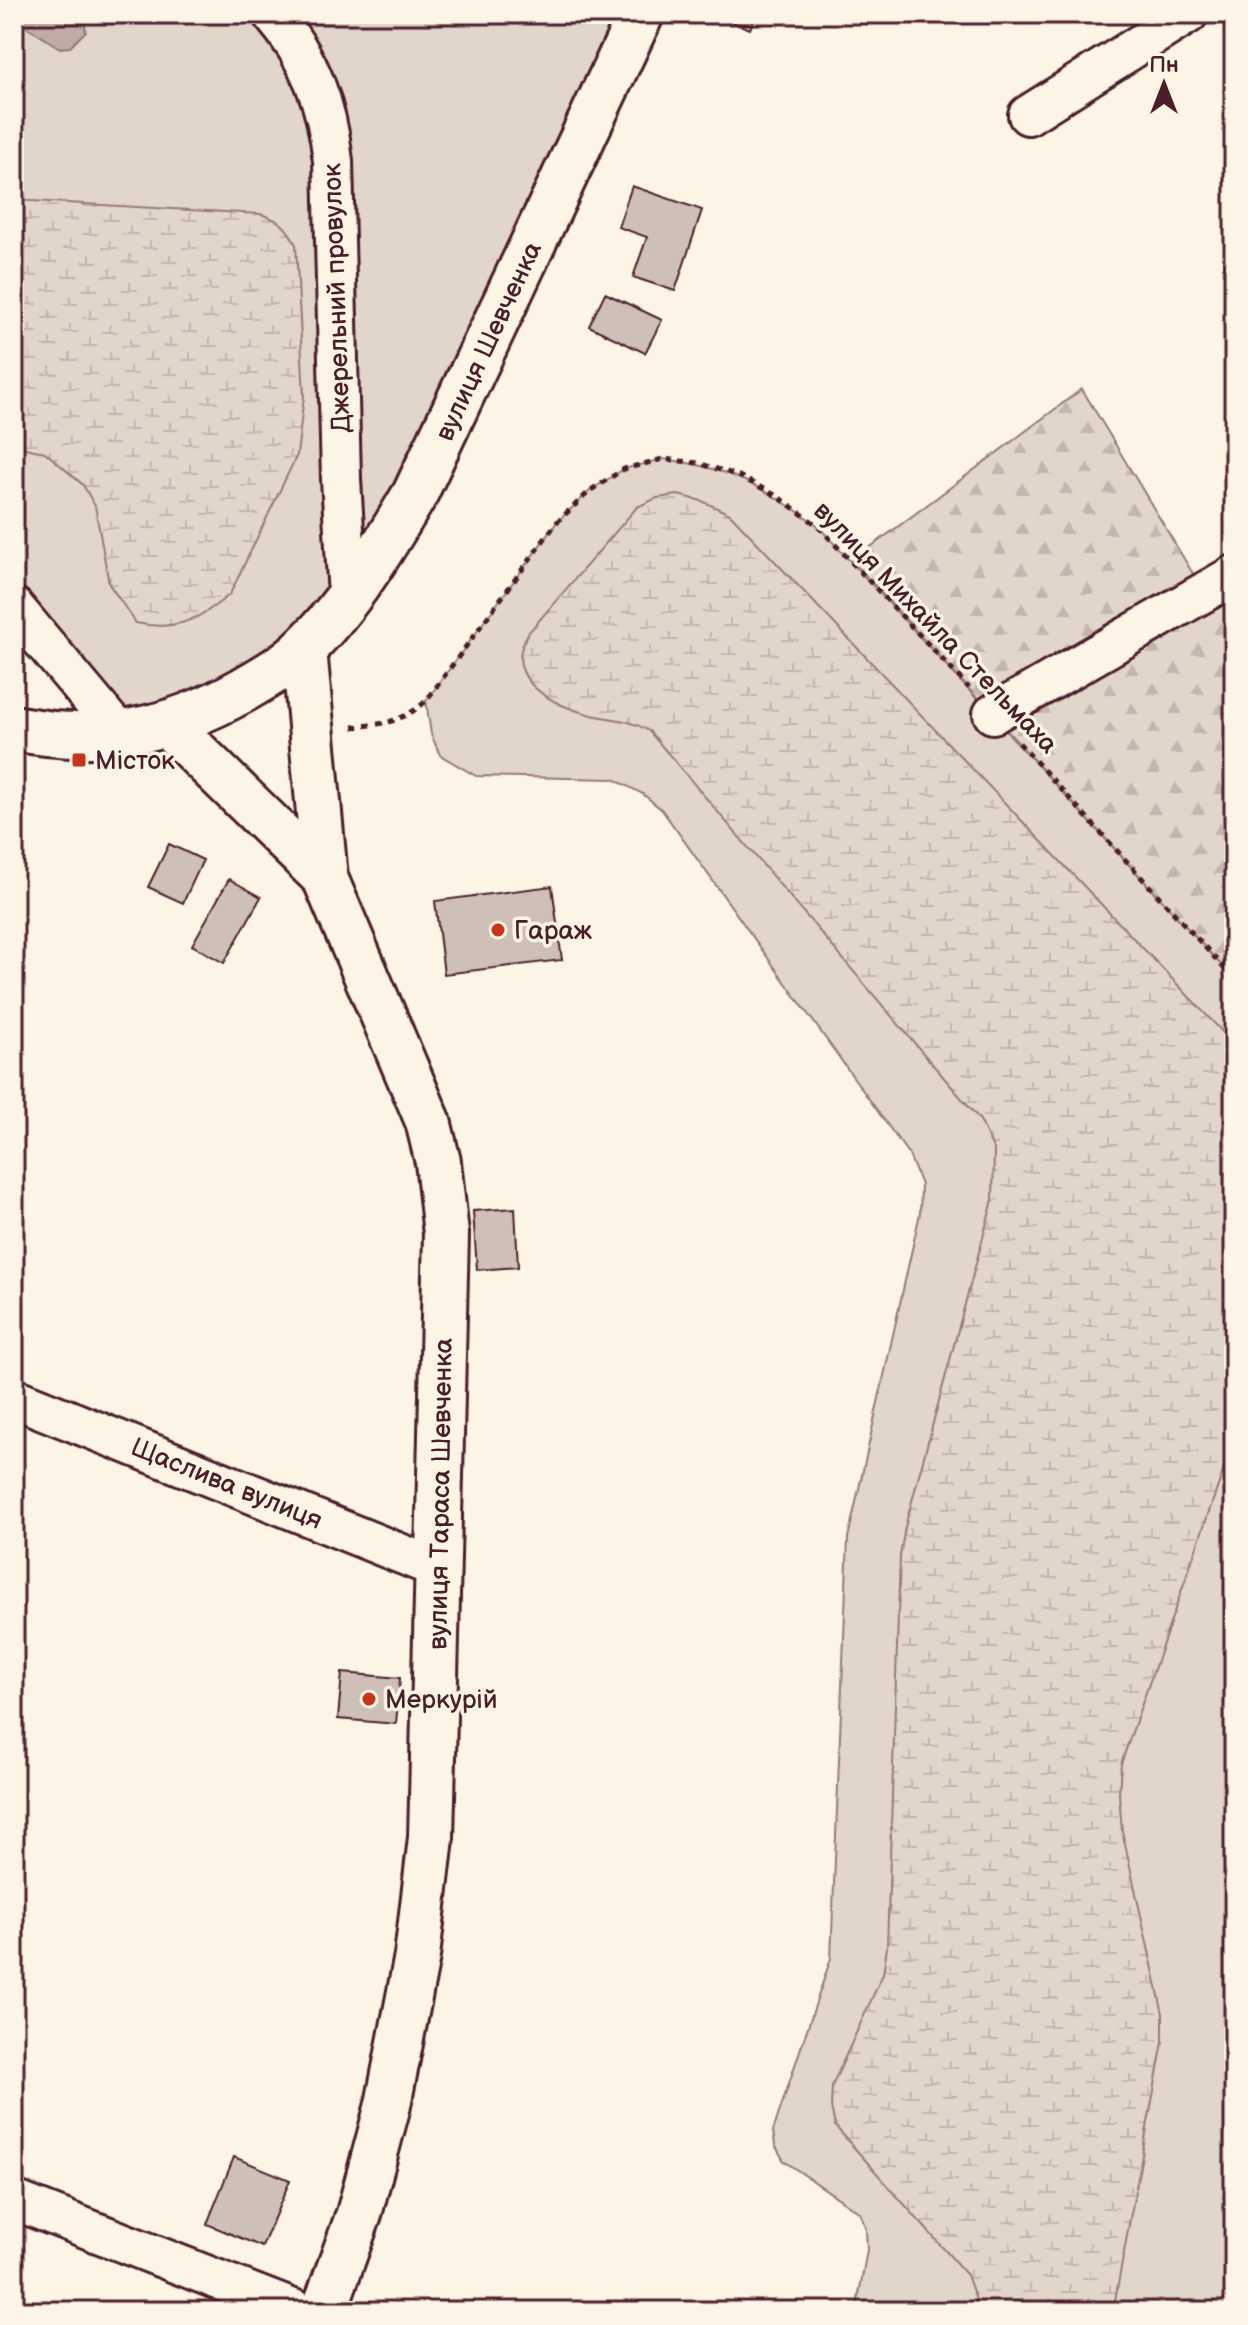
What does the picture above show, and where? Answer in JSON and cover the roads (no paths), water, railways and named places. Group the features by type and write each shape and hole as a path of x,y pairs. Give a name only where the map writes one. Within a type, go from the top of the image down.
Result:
{"street":[{"name":"Джерельний провулок","path":"272,14 296,43 308,66 322,97 330,129 341,479 348,597"},
{"name":"вулиця Шевченка","path":"14,728 65,736 121,735 168,725 227,699 266,677 304,649 372,563 424,475 641,14"},
{"path":"1028,115 1188,14"},
{"path":"993,714 1234,575"},
{"path":"14,607 121,735"},
{"name":"вулиця Тараса Шевченка","path":"304,649 325,878 428,1121 438,1162 446,1234 431,1838 417,1956 376,2157 324,2311"},
{"name":"вулиця Тараса Шевченка","path":"168,725 325,878"},
{"name":"Щаслива вулиця","path":"14,1398 439,1569"},
{"path":"14,2200 298,2311"}],"place":[{"name":"Місток","path":"79,760"},
{"name":"Гараж","path":"498,930"},
{"name":"Меркурій","path":"369,1699"}]}
